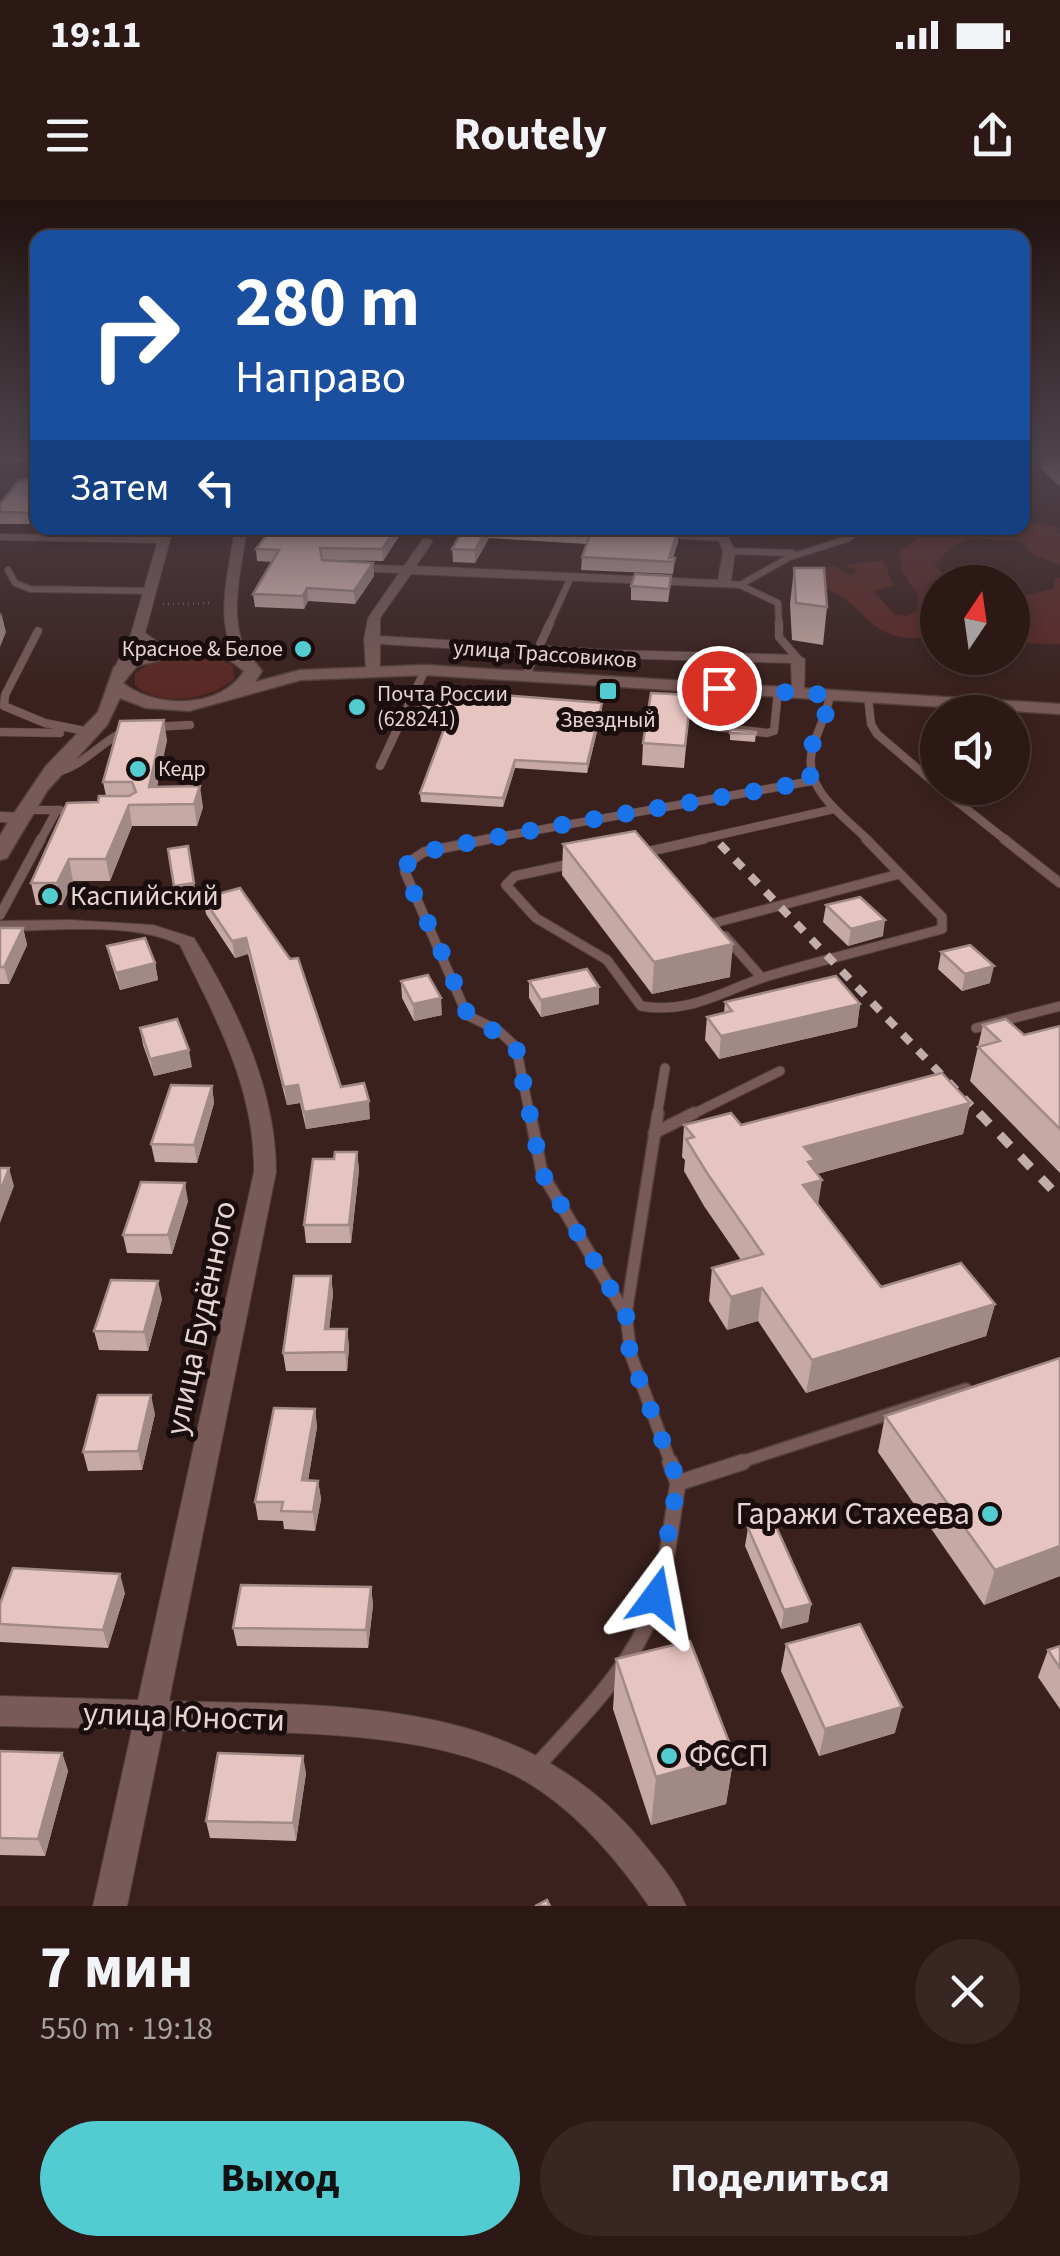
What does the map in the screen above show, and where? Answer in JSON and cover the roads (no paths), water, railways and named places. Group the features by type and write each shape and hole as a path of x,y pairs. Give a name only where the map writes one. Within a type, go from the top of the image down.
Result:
{"main road":[{"path":"0,854 16,815 92,732 112,703 118,679 144,656 184,648 224,651 269,669 327,673"},
{"path":"234,693 252,678 246,660"},
{"name":"улица Трассовиков","path":"327,673 425,670 1060,709"},
{"path":"92,732 132,716 194,704 269,681 327,673"},
{"path":"118,679 126,697 143,703 194,704"}],"street":[{"path":"0,536 83,535"},
{"path":"118,679 138,634 166,535"},
{"path":"240,535 230,629 235,650 246,660"},
{"path":"670,535 724,539 724,584"},
{"path":"373,671 374,618 428,541"},
{"path":"328,566 740,585"},
{"path":"138,634 154,645 184,648 213,642 230,629"},
{"path":"371,639 798,660 799,693"},
{"name":"улица Будённого","path":"0,926 134,928 182,936 251,1077 264,1121 264,1172 110,1906"},
{"name":"улица Юности","path":"0,1711 368,1724 466,1742 557,1784 598,1820 669,1906"}],"lane":[{"path":"740,585 804,552 852,535"},
{"path":"724,539 804,552"},
{"path":"8,570 15,583 30,589 148,598"},
{"path":"526,675 570,579"},
{"path":"740,585 778,603"},
{"path":"778,603 786,597"},
{"path":"778,603 779,637 798,660"},
{"path":"38,632 5,695 4,706 45,723 92,732"},
{"path":"380,766 425,670"},
{"path":"719,688 716,727 736,731 774,731 778,692"},
{"path":"580,862 515,876 506,885 521,909 533,918 610,962 641,1006 673,1008 740,990 762,978 942,930 942,918 834,810 812,781 810,747 825,721 830,695"},
{"path":"868,697 876,734 920,770"},
{"path":"51,773 74,771 110,738 126,730 190,725"},
{"path":"0,732 92,732"},
{"path":"626,1315 542,1173 516,1047 463,1009 450,970 404,872 406,864 424,852 554,824 658,810 812,781"},
{"path":"963,805 1060,883"},
{"path":"0,916 58,810"},
{"path":"16,815 76,810"},
{"path":"630,854 652,853 834,810"},
{"path":"652,853 664,867"},
{"path":"714,923 899,874"},
{"path":"701,909 762,978"},
{"path":"976,1028 1060,1006"},
{"path":"533,1770 620,1670 644,1628 664,1569 678,1482 630,1355 626,1315 664,1068"},
{"path":"654,1133 780,1070"},
{"path":"678,1482 987,1383"}],"railway":[{"path":"720,844 981,1116"},
{"path":"979,1113 1060,1198"}],"place":[{"name":"Красное & Белое","path":"303,649"},
{"name":"Звездный","path":"608,691"},
{"name":"Почта России (628241)","path":"357,707"},
{"name":"Кедр","path":"138,769"},
{"name":"Каспийский","path":"50,896"},
{"name":"Гаражи Стахеева","path":"990,1514"},
{"name":"ФССП","path":"669,1756"}]}
